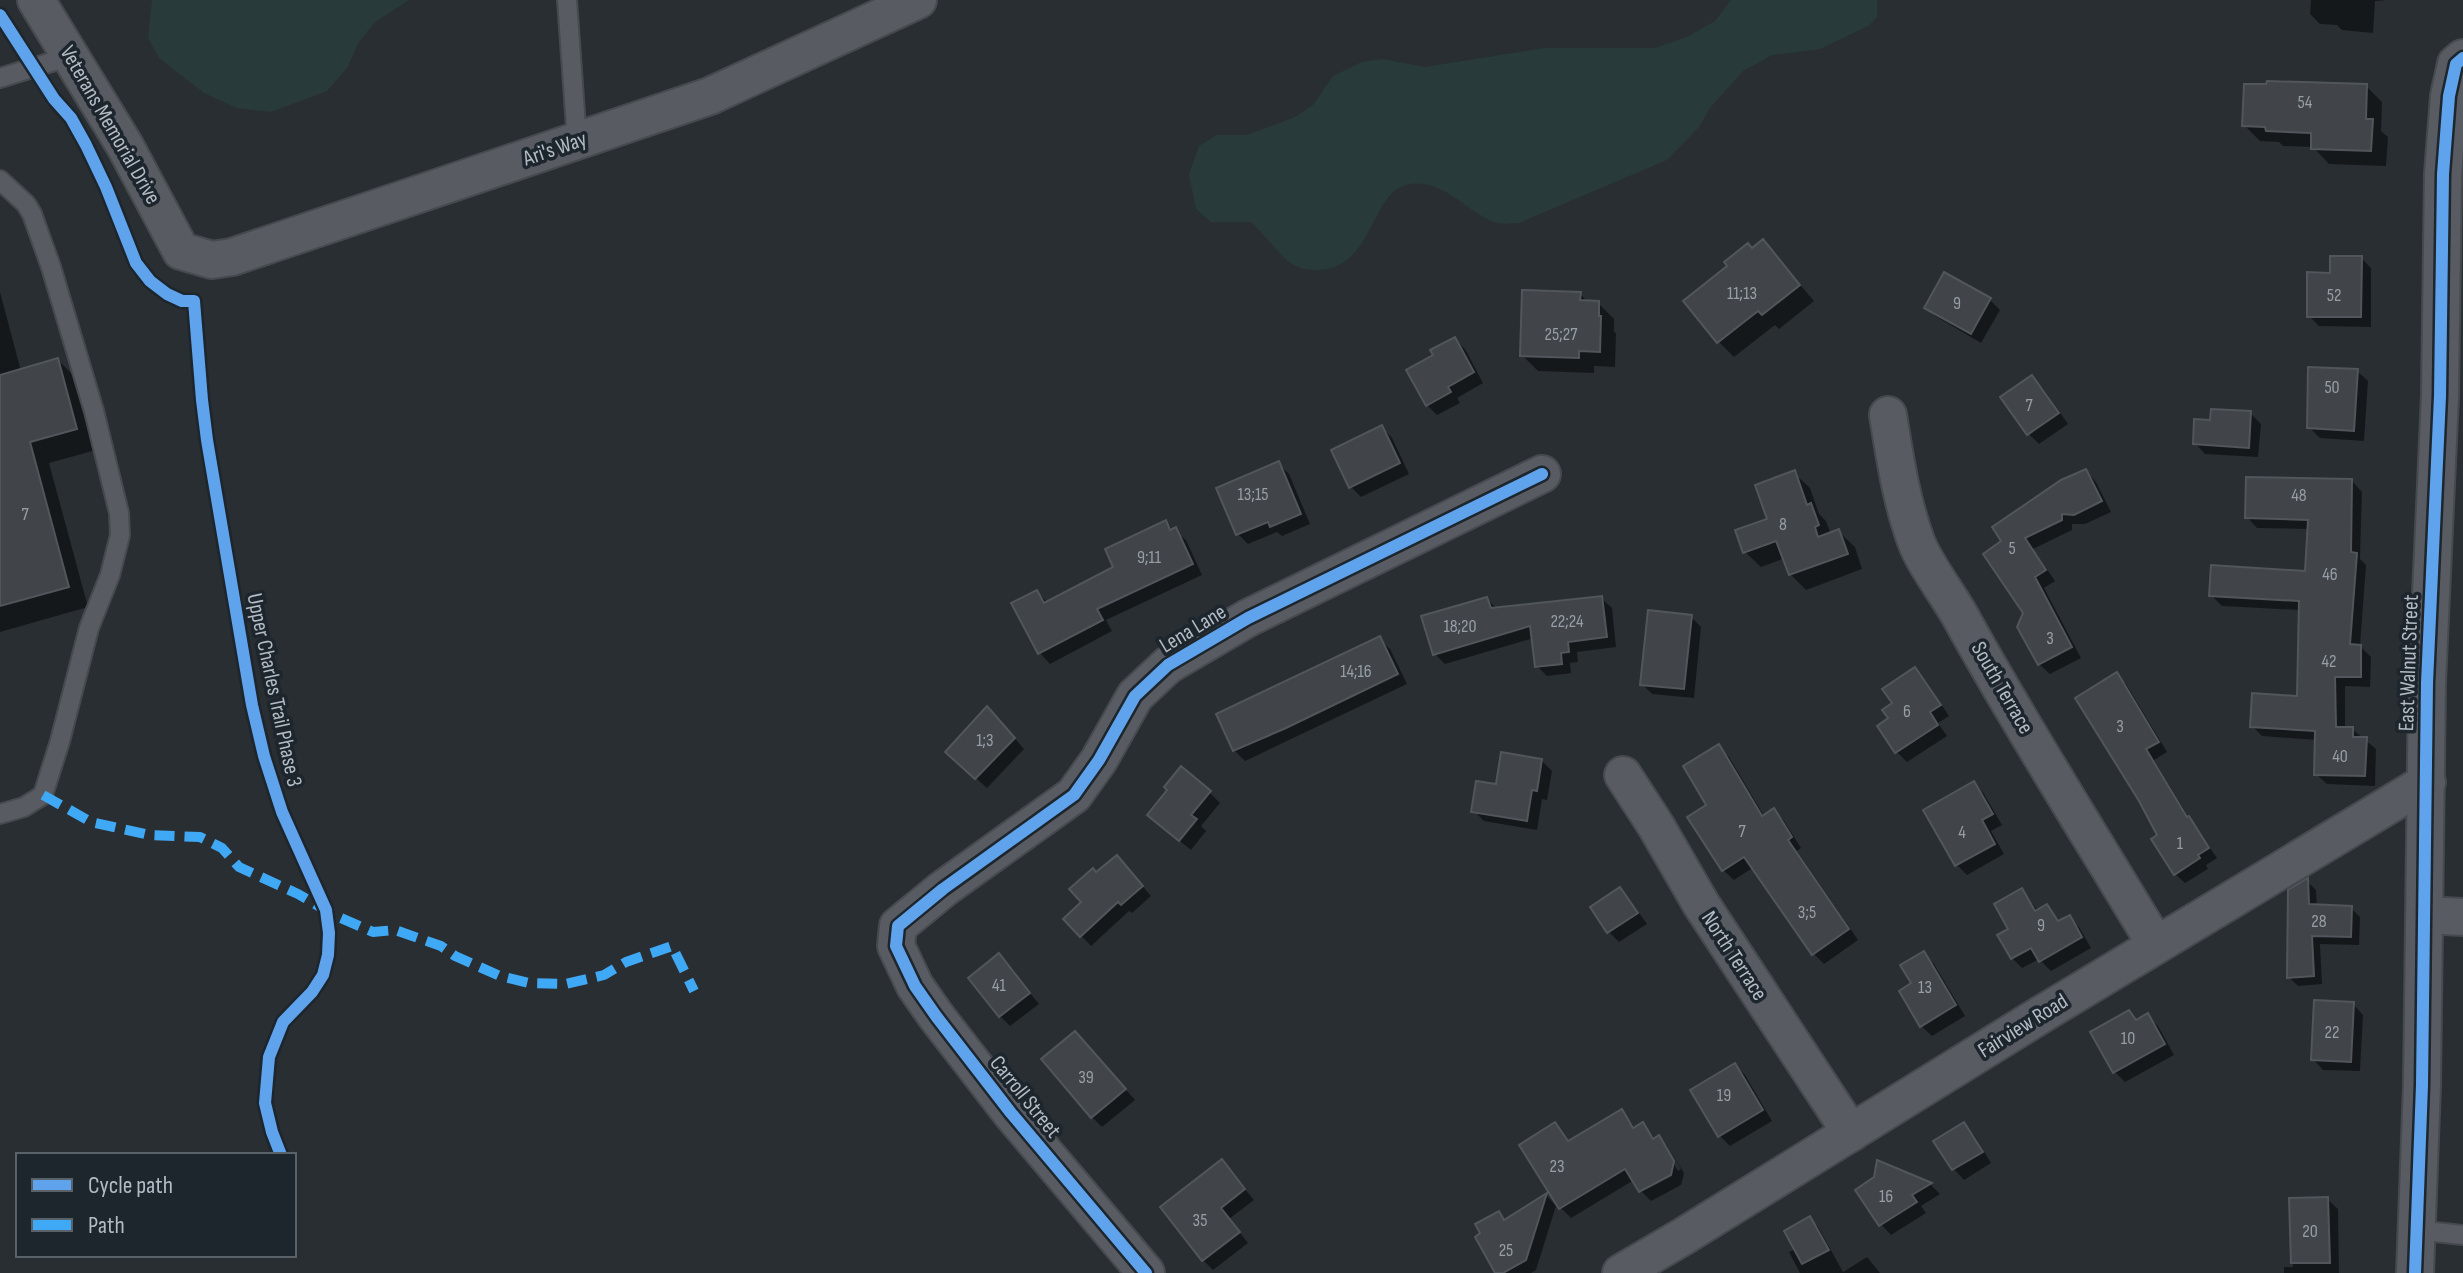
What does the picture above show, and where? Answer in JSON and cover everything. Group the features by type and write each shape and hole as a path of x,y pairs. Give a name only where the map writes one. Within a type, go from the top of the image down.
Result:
{"street":[{"name":"Veterans Memorial Drive","path":"36,0 125,146 181,251"},
{"name":"Ari's Way","path":"181,251 212,260 232,257 710,96 918,0"},
{"name":"East Walnut Street","path":"2415,1273 2425,915 2427,683 2451,396 2443,174 2449,96 2456,64 2463,58"},
{"name":"South Terrace","path":"1888,415 1901,490 1917,544 2156,945"},
{"name":"Lena Lane","path":"897,933 898,926 943,889 1074,795 1099,760 1135,696 1168,665 1248,618 1542,474"},
{"name":"North Terrace","path":"1623,775 1701,904 1851,1133"},
{"name":"Fairview Road","path":"1621,1273 2427,782"},
{"path":"2425,915 2463,917"},
{"name":"Carroll Street","path":"897,933 896,946 915,986 936,1016 1011,1113 1146,1273"}],"lane":[{"path":"567,0 577,141"},
{"path":"0,78 71,56"},
{"path":"0,180 26,204 32,214 51,267 94,411 119,513 120,535 110,575 89,628 43,795 24,807 0,814"},
{"path":"2416,1230 2463,1235"}],"shaded area":[{"path":"152,0 409,0 375,22 359,42 347,68 327,91 271,112 237,108 204,93 159,58 148,38"},
{"path":"1731,0 1877,0 1877,17 1868,26 1820,49 1772,55 1743,71 1710,108 1699,127 1667,160 1519,223 1494,222 1430,185 1406,185 1394,191 1385,202 1361,245 1350,258 1336,266 1314,270 1299,268 1289,262 1251,222 1211,222 1196,209 1189,174 1199,146 1217,135 1247,135 1295,117 1313,105 1333,76 1362,62 1382,59 1425,67 1545,48 1655,48 1687,37 1715,21"}],"building":[{"path":"2267,81 2367,84 2366,119 2373,119 2371,151 2311,149 2311,133 2266,131 2265,127 2242,126 2244,84 2266,84"},
{"path":"1763,239 1800,285 1762,315 1758,311 1717,343 1683,301 1727,266 1724,262 1748,243 1752,248"},
{"path":"2330,256 2362,256 2361,317 2307,317 2307,272 2330,273"},
{"path":"1944,272 1991,298 1971,334 1924,308"},
{"path":"1522,290 1581,292 1580,300 1599,301 1600,352 1579,351 1579,358 1520,356"},
{"path":"1455,337 1474,372 1448,387 1451,392 1426,406 1406,370 1433,355 1430,350"},
{"path":"58,358 77,429 30,442 69,587 0,606 0,375"},
{"path":"2308,367 2358,369 2354,431 2307,428"},
{"path":"2032,375 2059,413 2027,435 2000,397"},
{"path":"2211,409 2251,411 2249,448 2193,444 2194,419 2210,420"},
{"path":"1382,425 1400,463 1349,488 1331,450"},
{"path":"1279,461 1301,514 1270,527 1268,522 1236,535 1216,488"},
{"path":"2086,469 2102,501 2074,515 2062,514 2062,520 2025,538 2046,570 2035,577 2072,647 2038,665 2017,627 2023,613 1983,554 2001,541 1992,527 2061,480"},
{"path":"1795,470 1807,505 1811,503 1819,525 1815,527 1818,537 1839,529 1848,554 1789,575 1776,541 1743,553 1735,530 1767,519 1755,485"},
{"path":"2246,477 2352,479 2351,552 2357,553 2350,644 2361,645 2361,677 2335,677 2336,727 2353,727 2353,737 2367,737 2365,776 2314,775 2315,731 2250,727 2252,693 2297,696 2299,601 2209,596 2211,565 2305,571 2308,520 2245,518"},
{"path":"1166,520 1170,530 1176,527 1193,564 1097,609 1103,620 1038,654 1011,603 1037,590 1044,603 1113,567 1105,549"},
{"path":"1602,596 1607,637 1568,642 1569,652 1561,653 1562,664 1535,667 1530,626 1433,655 1421,616 1487,597 1491,608"},
{"path":"1648,610 1692,615 1684,689 1640,685"},
{"path":"1380,636 1398,674 1233,751 1216,714"},
{"path":"1915,667 1941,705 1930,712 1938,725 1895,753 1877,726 1888,718 1882,710 1892,703 1882,689"},
{"path":"2117,672 2159,742 2146,749 2209,848 2198,855 2200,858 2174,875 2151,839 2157,835 2139,801 2075,698"},
{"path":"987,706 1015,738 975,779 945,752"},
{"path":"1719,744 1762,816 1774,808 1792,837 1788,840 1849,929 1812,955 1744,857 1722,871 1687,817 1706,805 1683,766"},
{"path":"1501,752 1542,759 1537,791 1532,790 1527,821 1471,812 1476,781 1496,784"},
{"path":"1181,766 1211,791 1191,815 1197,819 1179,841 1147,815"},
{"path":"1974,781 1993,814 1982,820 1995,844 1955,866 1923,810"},
{"path":"1117,855 1143,886 1121,905 1118,902 1080,937 1063,919 1081,902 1069,889 1093,868 1096,872"},
{"path":"2308,878 2309,904 2352,906 2351,937 2312,936 2314,976 2287,978 2288,890"},
{"path":"1620,887 1638,913 1607,933 1590,907"},
{"path":"2022,888 2035,911 2047,904 2058,921 2070,915 2082,937 2039,962 2031,948 2011,959 1997,935 2008,929 1994,904"},
{"path":"1924,951 1956,1005 1920,1027 1899,991 1911,983 1900,965"},
{"path":"999,953 1030,993 999,1017 968,978"},
{"path":"2314,1000 2354,1002 2351,1062 2311,1060"},
{"path":"2129,1010 2136,1020 2148,1013 2165,1044 2113,1073 2090,1032"},
{"path":"1075,1031 1126,1089 1091,1118 1041,1059"},
{"path":"1735,1063 1763,1110 1718,1137 1690,1090"},
{"path":"1622,1109 1633,1128 1643,1122 1653,1139 1659,1135 1674,1161 1671,1175 1639,1192 1625,1169 1559,1209 1519,1145 1555,1122 1568,1141"},
{"path":"1964,1122 1983,1152 1952,1170 1933,1141"},
{"path":"1222,1159 1245,1189 1221,1208 1240,1232 1202,1261 1160,1207"},
{"path":"1877,1160 1932,1183 1912,1195 1917,1202 1879,1226 1855,1190 1874,1177"},
{"path":"1547,1193 1526,1260 1503,1273 1495,1273 1475,1237 1480,1233 1475,1224 1499,1211 1504,1220"},
{"path":"2328,1197 2330,1263 2291,1263 2289,1198"},
{"path":"1810,1216 1829,1250 1802,1264 1784,1231"}],"marked path":[{"path":"43,795 91,822 150,835 200,837 222,848 239,867 298,894 334,915 373,932 395,930 441,946 455,956 500,976 529,983 565,984 604,975 626,962 672,946 694,991"}],"cycle path":[{"name":"Upper Charles Trail Phase 3","path":"0,15 86,145 136,263 150,281 167,294 182,301 194,301 207,440 252,705 282,812 326,910 329,933 323,975 312,992 283,1022 269,1057 265,1103 280,1153"},
{"path":"2415,1273 2422,1085 2427,683 2440,396 2443,174 2449,96 2456,64 2463,58"},
{"path":"1146,1273 1011,1113 936,1016 915,986 896,946 898,926 943,889 1074,795 1099,760 1135,696 1168,665 1248,618 1542,474"}]}
